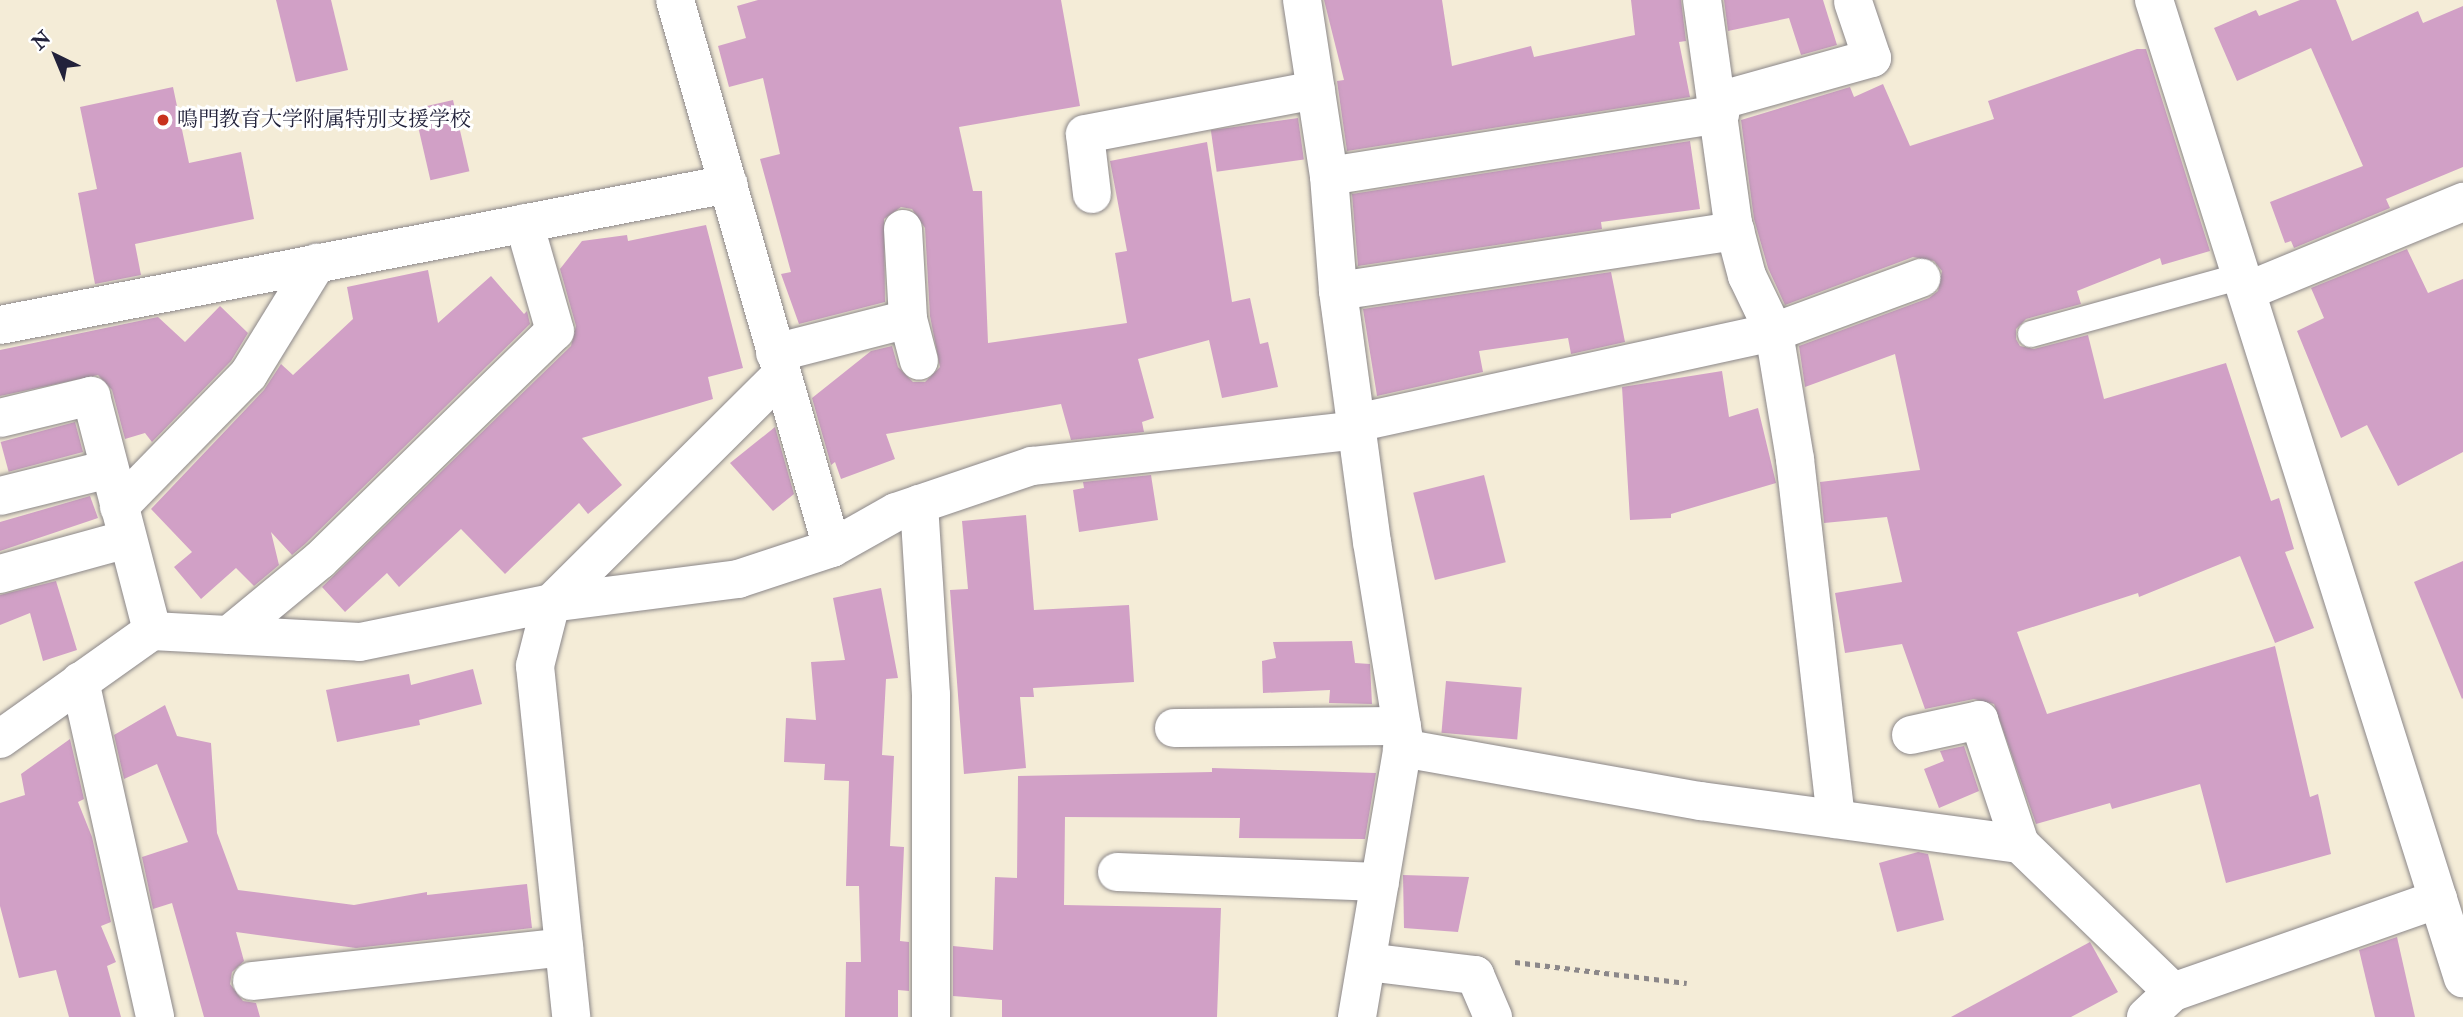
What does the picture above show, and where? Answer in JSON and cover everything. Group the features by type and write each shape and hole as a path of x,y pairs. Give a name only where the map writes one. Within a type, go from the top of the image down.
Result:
{"street":[{"path":"675,0 832,548"},
{"path":"1302,0 1329,176 1338,291 1356,427 1402,737 1357,1017"},
{"path":"1702,0 1735,231 1747,276 1774,332 1795,459 1836,819"},
{"path":"2154,0 2438,899 2460,960"},
{"path":"1329,176 1719,107 1872,58 1853,2"},
{"path":"1093,194 1085,134 1316,90"},
{"path":"0,325 727,184"},
{"path":"2244,284 2463,202"},
{"path":"229,635 320,560 555,331 524,223"},
{"path":"903,229 908,319 919,361"},
{"path":"1338,291 1735,231"},
{"path":"0,573 123,523 248,374 317,264"},
{"path":"0,739 152,631 360,642 551,603 738,579 832,548 919,504 1032,466 1356,427 1774,332 1921,278"},
{"path":"571,1017 536,666 551,603 779,364 908,319"},
{"path":"0,418 91,396 152,631"},
{"path":"0,496 109,469"},
{"path":"919,504 931,695 930,1017"},
{"path":"80,681 155,1017"},
{"path":"1911,734 1979,719 2020,844 2173,992"},
{"path":"1174,728 1402,737 1701,801 2020,844"},
{"path":"1117,872 1380,881"},
{"path":"2146,1017 2173,992 2438,899"},
{"path":"252,981 564,947"},
{"path":"1367,962 1475,975 1493,1017"}],"lane":[{"path":"2031,334 2244,284"}],"path":[{"path":"1475,975 1521,961 1580,973 1687,983"}],"building":[{"path":"276,0 331,0 348,70 296,82"},
{"path":"758,0 1061,0 1080,106 959,127 973,191 982,191 988,343 1127,323 1115,253 1127,251 1110,161 1207,142 1232,302 1250,298 1260,344 1268,342 1278,387 1222,398 1209,340 1138,359 1154,418 1142,422 1144,432 1071,440 1061,404 886,434 895,459 841,479 835,462 831,465 812,398 871,351 892,346 898,367 913,382 925,382 940,367 930,316 925,228 912,209 901,207 884,219 885,302 799,324 781,274 791,272 760,159 780,154 763,78 729,87 718,46 746,38 737,6"},
{"path":"1324,0 1442,0 1452,66 1531,46 1534,57 1635,35 1631,0 1681,0 1686,41 1679,42 1690,97 1347,151 1337,81 1344,80"},
{"path":"1724,0 1823,0 1837,45 1801,55 1789,18 1728,31"},
{"path":"2300,0 2336,0 2352,41 2418,11 2423,23 2463,6 2463,167 2386,199 2390,208 2294,248 2291,241 2285,243 2270,202 2363,166 2311,48 2237,81 2214,28 2256,10 2259,16"},
{"path":"2137,49 2146,49 2210,251 2162,265 2160,258 2077,291 2081,304 2026,319 2016,329 2016,339 2020,346 2034,349 2088,335 2104,399 2226,363 2271,501 2279,498 2294,549 2285,552 2314,628 2275,643 2240,556 2139,597 2138,593 2017,632 2047,714 2275,646 2310,797 2318,794 2331,854 2226,883 2200,784 2112,809 2110,803 2036,824 1994,704 1974,699 1925,709 1902,644 1845,653 1835,593 1902,582 1887,517 1824,523 1820,482 1920,470 1895,354 1805,387 1799,346 1929,298 1938,291 1942,271 1934,261 1913,257 1785,305 1768,268 1754,219 1741,120 1850,87 1854,97 1883,84 1910,146 1994,119 1988,101"},
{"path":"173,87 189,163 241,152 254,219 135,244 141,275 95,284 78,193 97,189 80,107"},
{"path":"453,100 469,171 430,180 414,109"},
{"path":"1298,118 1304,160 1217,172 1211,130"},
{"path":"1690,141 1700,209 1601,222 1602,229 1358,266 1352,194"},
{"path":"706,225 743,368 708,377 713,399 582,438 622,485 588,514 579,503 505,574 461,529 399,587 387,573 345,612 322,587 571,346 576,326 560,269 582,241 627,235 628,241"},
{"path":"2407,249 2428,293 2463,279 2463,452 2398,486 2367,425 2341,438 2297,331 2324,318 2311,288"},
{"path":"428,270 438,323 491,276 524,314 527,311 530,324 292,555 271,532 279,565 254,586 236,568 201,599 174,567 192,552 151,509 264,390 281,364 293,375 353,319 347,287"},
{"path":"1611,272 1625,342 1571,354 1568,338 1479,351 1483,372 1377,396 1363,309"},
{"path":"220,306 248,333 231,361 152,442 145,433 125,439 112,390 98,375 0,396 0,350 158,317 185,342"},
{"path":"1722,371 1729,417 1758,408 1776,483 1671,514 1671,518 1630,520 1622,387"},
{"path":"75,422 83,452 9,472 1,442"},
{"path":"775,427 794,494 773,511 730,463"},
{"path":"1151,475 1158,520 1079,532 1073,490 1084,488 1083,482"},
{"path":"1484,475 1506,562 1435,580 1413,493"},
{"path":"90,496 98,518 0,551 0,522"},
{"path":"1026,515 1034,610 1129,605 1134,682 1033,688 1034,697 1020,697 1026,768 964,774 950,590 968,589 962,521"},
{"path":"2463,561 2463,698 2462,699 2414,582"},
{"path":"56,581 77,650 43,661 30,613 0,625 0,595"},
{"path":"881,588 898,678 886,679 882,755 894,756 890,846 904,847 900,941 909,942 909,991 898,990 898,1017 845,1017 846,962 861,962 859,886 846,886 849,781 824,780 825,764 784,762 786,718 816,720 811,662 845,660 833,598"},
{"path":"1352,641 1355,663 1370,664 1372,704 1329,703 1330,690 1263,693 1262,661 1276,658 1273,642"},
{"path":"473,669 482,704 419,720 420,725 337,742 326,690 409,674 411,685"},
{"path":"1446,681 1522,688 1517,739 1441,733"},
{"path":"165,705 177,736 211,743 217,833 238,890 354,905 427,892 427,895 527,884 532,928 356,948 236,932 244,961 232,972 230,984 243,1001 256,1003 260,1017 204,1017 172,903 153,909 142,857 188,842 157,764 124,779 114,735"},
{"path":"70,739 84,799 78,802 92,837 111,922 101,926 116,962 107,966 121,1017 69,1017 56,970 19,978 0,906 0,803 25,795 21,774"},
{"path":"1964,746 1979,791 1939,808 1924,769 1944,761 1940,751"},
{"path":"1212,768 1376,773 1365,839 1239,838 1240,818 1065,817 1064,905 1221,908 1217,1017 1002,1017 1002,1000 953,996 953,946 993,950 995,877 1017,878 1018,776 1212,772"},
{"path":"1918,852 1928,854 1944,920 1897,932 1879,863"},
{"path":"1403,875 1469,877 1458,932 1404,928"},
{"path":"2397,937 2415,1017 2375,1017 2359,950"},
{"path":"2090,942 2118,992 2071,1017 1951,1017"}],"place":[{"name":"鳴門教育大学附属特別支援学校","path":"163,120"}]}
